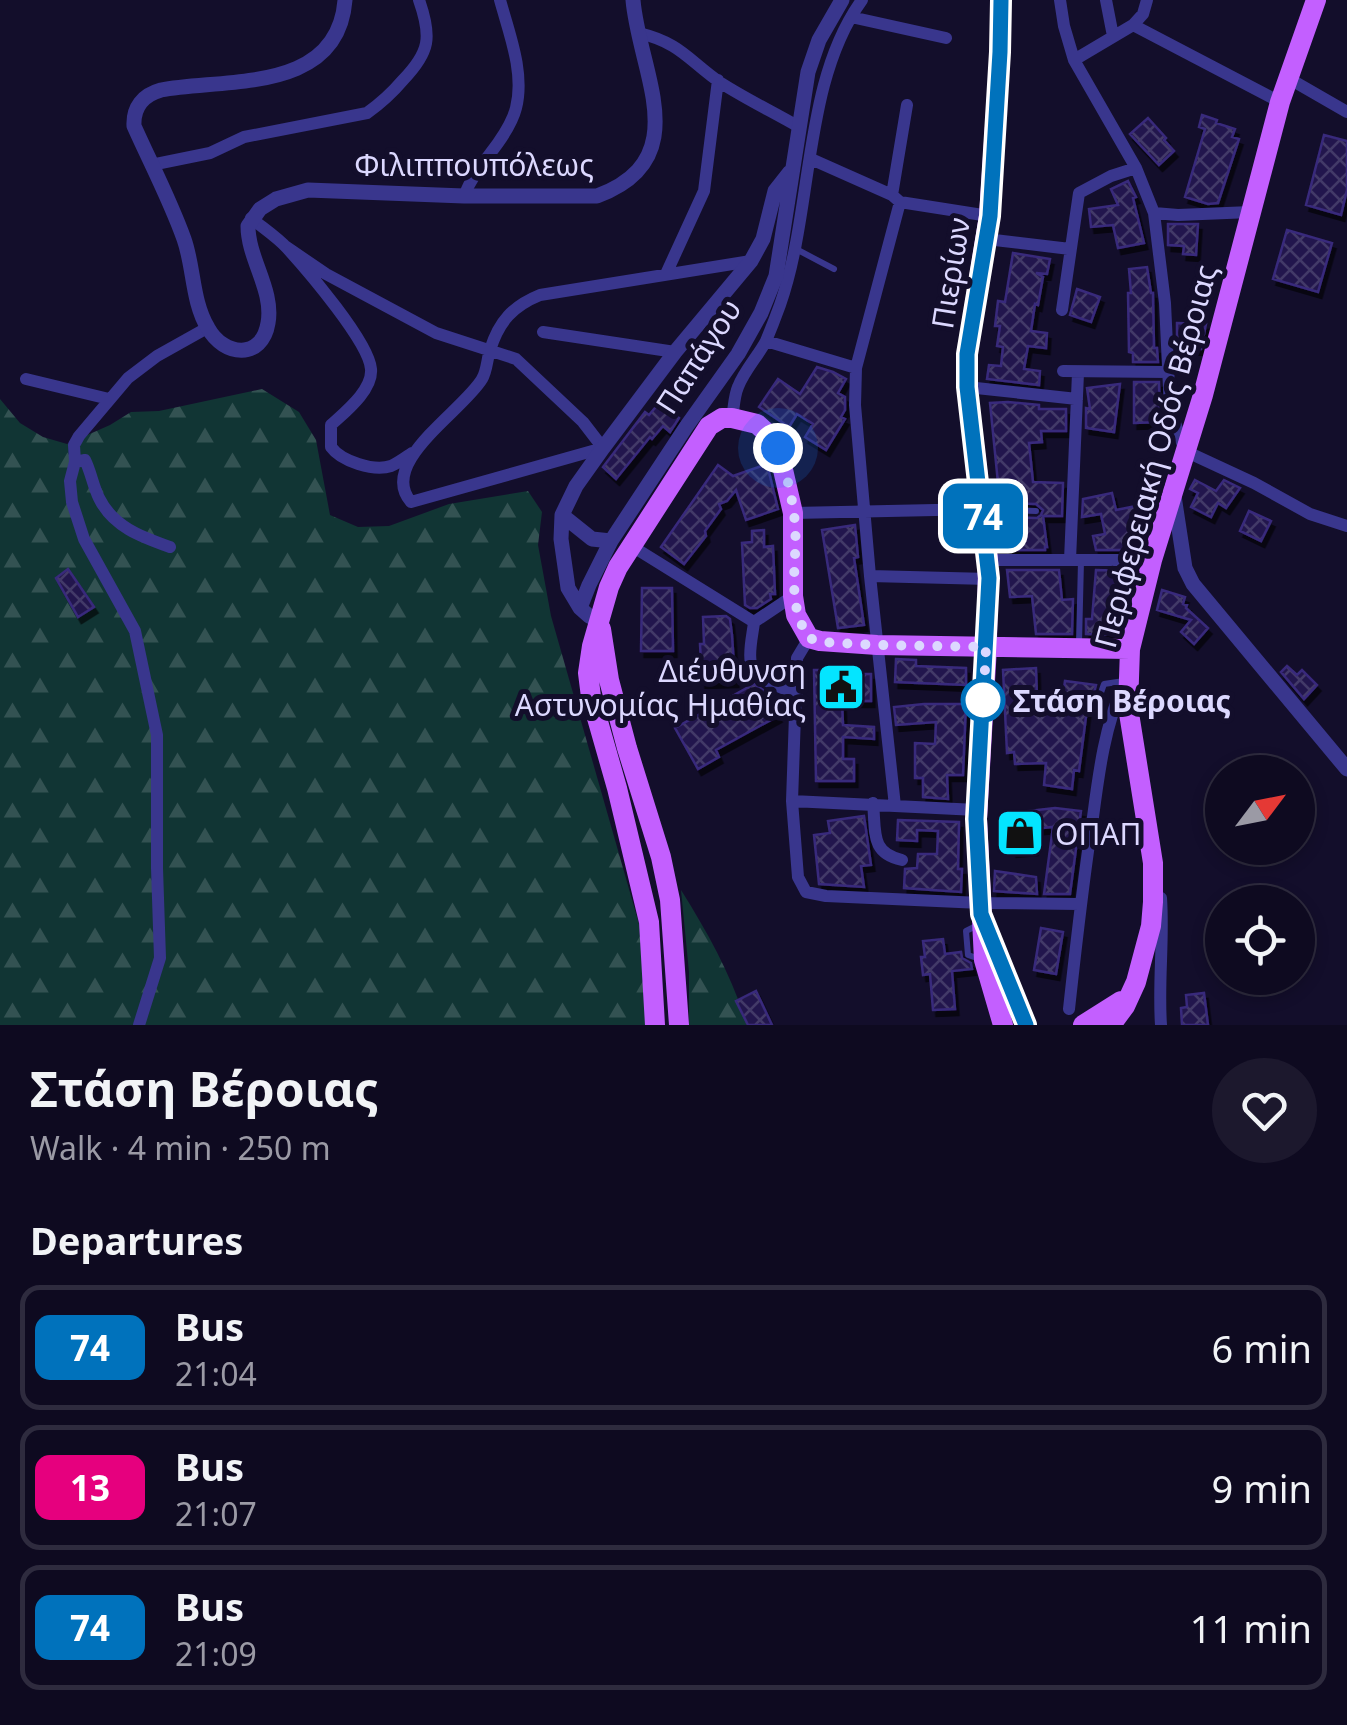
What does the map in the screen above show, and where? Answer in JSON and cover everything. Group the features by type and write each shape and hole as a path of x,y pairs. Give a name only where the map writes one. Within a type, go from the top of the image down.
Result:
{"main road":[{"name":"Πιερίων","path":"998,1020 984,960 979,914 977,810 989,569 967,387 967,354 990,216 1001,0"},
{"name":"Περιφερειακή Οδός Βέροιας","path":"1111,1025 1126,1006 1144,956 1154,902 1153,863 1130,726 1130,649 1152,560 1203,395 1280,102 1313,2"},
{"path":"655,1025 649,922 588,673 620,543 708,426 722,418 732,418 757,424 773,440 794,512 796,615 809,638 877,645 1130,649"},
{"path":"600,622 609,680 670,900 680,1025"},
{"name":"Πιερίων","path":"979,914 1022,1015"},
{"path":"1076,1017 1113,1007 1130,993"},
{"path":"1022,1015 1040,1025"}],"street":[{"path":"345,0 334,38 322,52 295,69 264,80 154,92 134,111 134,126 185,242 207,328 225,347 239,352 257,345 267,329 268,301 249,241 252,218 326,274 436,332 516,360 583,422 603,448"},
{"path":"151,165 210,153 244,138 367,112 383,102 420,63 426,37 419,0"},
{"path":"464,196 471,177 496,146 516,108 514,51 500,0"},
{"name":"Φιλιππουπόλεως","path":"252,218 276,199 308,190 597,196 617,189 647,159 658,120 633,0"},
{"name":"Παπάγου","path":"580,608 589,584 620,543 686,427 738,354 776,276 813,54 842,0"},
{"name":"Παπάγου","path":"732,418 738,387 766,341 781,303 828,68 839,39 862,0"},
{"path":"1060,0 1074,60 1136,168 1154,214 1165,302 1170,410 1184,451 1310,514 1347,526"},
{"path":"1106,0 1112,36"},
{"path":"1074,60 1134,25 1147,0"},
{"path":"851,17 946,38"},
{"path":"1134,25 1280,102"},
{"path":"639,33 683,51 718,80 798,127"},
{"path":"1288,78 1347,112"},
{"path":"666,274 704,190 718,80"},
{"path":"895,806 855,405 856,368 896,199 907,105"},
{"path":"811,159 896,199 990,216"},
{"path":"600,622 588,616 572,598 565,577 562,515 576,486 603,448 675,352 751,261 764,239 775,191 792,168"},
{"path":"1062,310 1079,193 1110,176 1136,168"},
{"path":"1154,214 1251,212"},
{"path":"986,239 1070,248"},
{"path":"286,246 356,336 371,368 361,393 331,425 331,446 343,458 378,467 389,467 414,452"},
{"path":"603,448 411,502 404,494 404,469 414,452 483,378 496,332 520,303 540,296 751,261"},
{"path":"138,1025 160,958 157,735 135,631 84,539 70,481 74,445 109,399 157,356 207,328"},
{"path":"544,332 675,352"},
{"path":"766,341 856,368"},
{"path":"1063,371 1168,372"},
{"path":"1076,560 1078,372"},
{"path":"26,380 109,399"},
{"path":"967,387 1077,399"},
{"path":"75,462 85,460 99,497 114,519 135,534 170,547"},
{"path":"1173,490 1185,568 1194,584 1347,769"},
{"path":"794,512 983,509"},
{"path":"562,515 592,538 620,543 754,622"},
{"path":"870,576 1076,560 1152,560"},
{"path":"754,622 793,596"},
{"path":"754,622 751,663 768,680 797,694"},
{"path":"809,638 797,658 792,802 798,877 806,892 979,914 1080,904"},
{"path":"1076,1017 1080,904 1109,724 1127,678"},
{"path":"792,802 977,810"},
{"path":"872,803 881,851 902,860"},
{"path":"1153,863 1163,927 1161,1025"}],"lane":[{"path":"795,248 834,269"},
{"path":"983,509 1036,511"},
{"path":"1076,560 1078,648"},
{"path":"978,958 968,956 966,931 979,914"}],"green space":[{"path":"262,389 299,412 316,440 330,515 358,527 389,526 449,504 528,491 542,512 538,545 551,616 643,938 646,1025 0,1025 0,399 20,423 43,437 67,444 131,412 159,411"},
{"path":"681,890 719,955 747,1025 689,1025 689,972"}],"building":[{"path":"1202,115 1235,129 1232,137 1239,139 1218,203 1185,197 1205,129 1199,127"},
{"path":"1148,118 1174,151 1159,165 1130,134"},
{"path":"1324,135 1347,141 1347,190 1341,215 1306,205"},
{"path":"1128,181 1136,197 1133,198 1144,243 1118,248 1113,225 1091,227 1089,209 1118,205 1111,189"},
{"path":"1168,224 1198,224 1196,255 1183,254 1184,246 1168,245"},
{"path":"1287,230 1332,243 1318,292 1273,279"},
{"path":"1013,253 1050,259 1047,274 1036,273 1043,277 1031,331 1047,333 1046,348 1028,346 1024,369 1040,371 1039,385 987,379 989,365 1001,366 1003,347 997,346 1000,326 995,326 998,301 1005,302"},
{"path":"1147,267 1158,362 1133,362 1133,353 1129,352 1129,269"},
{"path":"1077,289 1100,297 1091,322 1070,315"},
{"path":"1177,323 1206,324 1201,349 1177,348"},
{"path":"817,367 846,379 838,393 845,397 841,417 845,419 826,450 805,437 813,424 797,414 789,427 759,407 778,379 800,394"},
{"path":"1134,382 1159,382 1160,422 1134,423"},
{"path":"1120,384 1114,432 1086,428 1086,408 1090,409 1087,388"},
{"path":"660,402 679,418 670,432 663,426 650,437 616,479 603,467 645,412 649,415"},
{"path":"990,403 1039,405 1039,409 1066,409 1066,431 1041,431 1042,442 1029,443 1033,482 1063,483 1062,516 1043,516 1045,550 1008,550 1004,517 1037,518 1043,510 1036,504 1000,503"},
{"path":"767,464 778,509 746,520 736,490 719,504 721,509 705,531 706,536 684,564 661,547 718,465 733,476"},
{"path":"1195,480 1216,491 1224,480 1240,488 1226,508 1218,503 1211,517 1191,507 1198,493 1190,489"},
{"path":"1112,493 1116,510 1136,506 1144,541 1141,550 1096,550 1093,536 1105,534 1101,514 1082,517 1083,499"},
{"path":"1249,511 1271,521 1261,541 1240,531"},
{"path":"855,525 858,557 854,558 864,625 838,628 822,530"},
{"path":"764,530 764,547 773,546 775,594 770,594 771,599 757,608 750,608 745,605 742,543 752,542 752,531"},
{"path":"68,569 94,607 78,617 56,578"},
{"path":"1007,570 1059,570 1062,600 1073,599 1072,634 1036,634 1032,596 1010,597"},
{"path":"1096,570 1128,571 1119,635 1086,634 1086,619 1092,619"},
{"path":"642,588 672,588 673,651 641,651"},
{"path":"1162,590 1185,597 1183,604 1208,628 1194,644 1181,632 1191,620 1157,610"},
{"path":"703,617 730,619 735,681 702,682"},
{"path":"896,659 916,660 916,666 966,668 966,685 895,682"},
{"path":"1287,666 1297,675 1302,670 1317,685 1304,699 1281,672"},
{"path":"1036,668 1037,698 1062,702 1065,681 1096,685 1087,709 1079,771 1074,770 1072,789 1044,785 1046,763 1015,764 1014,752 1007,753 1003,670"},
{"path":"814,670 871,674 871,701 842,701 843,725 874,727 874,739 843,737 843,759 854,759 854,781 816,781"},
{"path":"754,684 763,690 778,716 716,750 719,757 698,769 675,728"},
{"path":"966,704 963,775 947,775 948,799 923,797 923,778 915,778 915,743 935,744 936,722 896,725 894,707"},
{"path":"1055,808 1081,811 1070,894 1044,894 1053,827 1032,829 1034,849 1013,851 1010,813"},
{"path":"864,816 871,865 861,866 864,887 819,884 814,835 830,833 828,821"},
{"path":"898,820 959,822 961,892 904,888 905,869 917,868 918,854 937,854 938,831 917,830 917,841 897,840"},
{"path":"995,871 1036,877 1037,894 994,891"},
{"path":"1041,928 1063,932 1056,974 1034,970"},
{"path":"943,939 945,954 961,952 972,969 952,971 955,1009 933,1010 930,974 923,975 923,941"},
{"path":"756,991 772,1025 748,1025 736,1001"},
{"path":"1204,993 1208,1025 1182,1025 1181,1008 1187,1007 1186,995"}],"bus line":[{"name":"74","path":"1001,0 990,216 967,354 967,387 989,578 976,819 981,914 1026,1025"}],"place":[{"name":"Διέυθυνση Αστυνομίας Ημαθίας","path":"841,687"},
{"name":"Στάση Βέροιας","path":"983,700"},
{"name":"ΟΠΑΠ","path":"1020,833"}],"route":[{"path":"778,448 794,512 796,615 809,638 877,645 986,647 983,712 983,700"}]}
